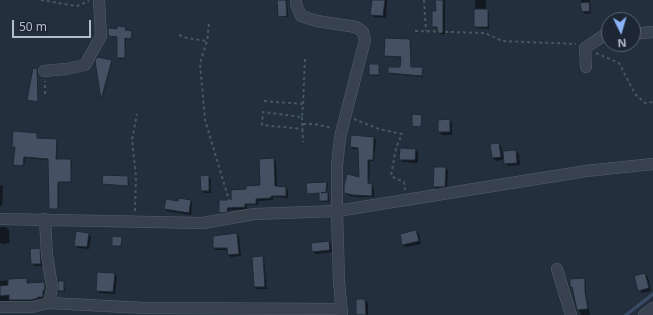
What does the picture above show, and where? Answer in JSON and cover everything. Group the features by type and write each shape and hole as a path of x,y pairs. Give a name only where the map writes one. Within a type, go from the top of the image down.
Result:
{"street":[{"path":"44,71 66,70 85,65 102,36 100,0"},
{"path":"0,307 32,307 49,303 145,308 342,312 337,212 337,166 340,137 363,54 365,40 363,32 356,27 317,21 301,16 296,0"},
{"path":"641,33 653,32"},
{"path":"586,68 585,48 601,37"},
{"path":"0,219 203,223 254,214 337,212 406,201 460,190 586,171 653,164"},
{"path":"46,220 47,255 52,287 49,303"},
{"path":"557,269 571,315"},
{"path":"644,315 653,308"}],"path":[{"path":"41,0 77,6 90,0"},
{"path":"424,0 426,31"},
{"path":"209,24 207,41 200,63 205,120 234,218"},
{"path":"415,31 485,33 502,41 575,44 619,63 636,94 645,103 653,102"},
{"path":"180,35 187,38 207,41"},
{"path":"303,142 302,117 305,58"},
{"path":"264,101 303,104"},
{"path":"302,117 262,112 262,125 303,129"},
{"path":"134,222 136,177 132,140 137,114"},
{"path":"346,116 379,129 402,134 396,148 391,176 404,182 406,201"},
{"path":"303,124 314,124 342,130"}],"building":[{"path":"277,0 286,0 287,16 278,17"},
{"path":"372,0 385,0 383,16 370,15"},
{"path":"435,0 443,0 443,32 438,33 437,27 432,27 432,11 436,11"},
{"path":"589,2 590,11 582,12 580,3"},
{"path":"474,9 488,9 488,27 474,27"},
{"path":"117,26 126,27 125,30 132,31 131,39 125,38 125,58 117,58 117,37 108,36 108,28 117,29"},
{"path":"385,38 410,39 411,67 423,67 422,76 388,73 388,67 400,67 401,57 384,56"},
{"path":"97,57 112,60 101,100 95,61"},
{"path":"369,64 379,64 379,75 369,75"},
{"path":"33,68 37,69 38,102 27,100"},
{"path":"412,114 422,115 421,127 412,126"},
{"path":"450,119 450,132 438,132 438,120"},
{"path":"13,131 37,133 37,138 57,139 56,159 71,159 71,182 58,182 58,209 49,209 48,159 24,157 23,166 13,165 15,147 12,147"},
{"path":"351,135 374,137 373,160 368,160 368,183 372,184 372,196 344,193 347,174 359,177 358,148 350,147"},
{"path":"499,143 501,157 492,158 490,144"},
{"path":"400,148 416,149 415,160 399,160"},
{"path":"516,150 517,163 504,164 503,151"},
{"path":"274,158 275,186 286,187 286,196 271,196 271,198 256,199 256,204 245,204 245,207 227,208 228,212 219,213 219,200 231,200 231,190 246,189 246,186 260,185 259,159"},
{"path":"434,167 446,167 445,187 433,187"},
{"path":"103,175 128,176 128,186 102,184"},
{"path":"209,175 209,191 201,191 200,176"},
{"path":"327,182 326,192 321,193 328,192 328,201 319,201 319,193 307,194 306,183"},
{"path":"179,198 191,200 189,213 164,209 166,199 178,201"},
{"path":"416,230 419,241 402,245 400,234"},
{"path":"76,231 89,233 87,247 74,246"},
{"path":"237,233 239,254 228,255 227,248 213,248 213,236"},
{"path":"112,236 122,237 121,246 112,246"},
{"path":"329,241 330,250 312,252 311,243"},
{"path":"40,248 41,264 31,264 30,249"},
{"path":"263,256 265,287 254,287 252,257"},
{"path":"97,272 115,273 113,292 96,291"},
{"path":"645,273 649,288 638,291 634,276"},
{"path":"27,278 27,283 44,282 45,287 43,297 38,297 31,300 9,300 9,295 0,296 0,286 8,285 8,279"},
{"path":"585,278 585,292 588,309 577,310 572,287 570,287 570,279"},
{"path":"58,281 64,281 64,291 58,291"},
{"path":"356,299 365,299 366,315 356,315"}],"waterway":[{"path":"626,315 653,294"}]}
